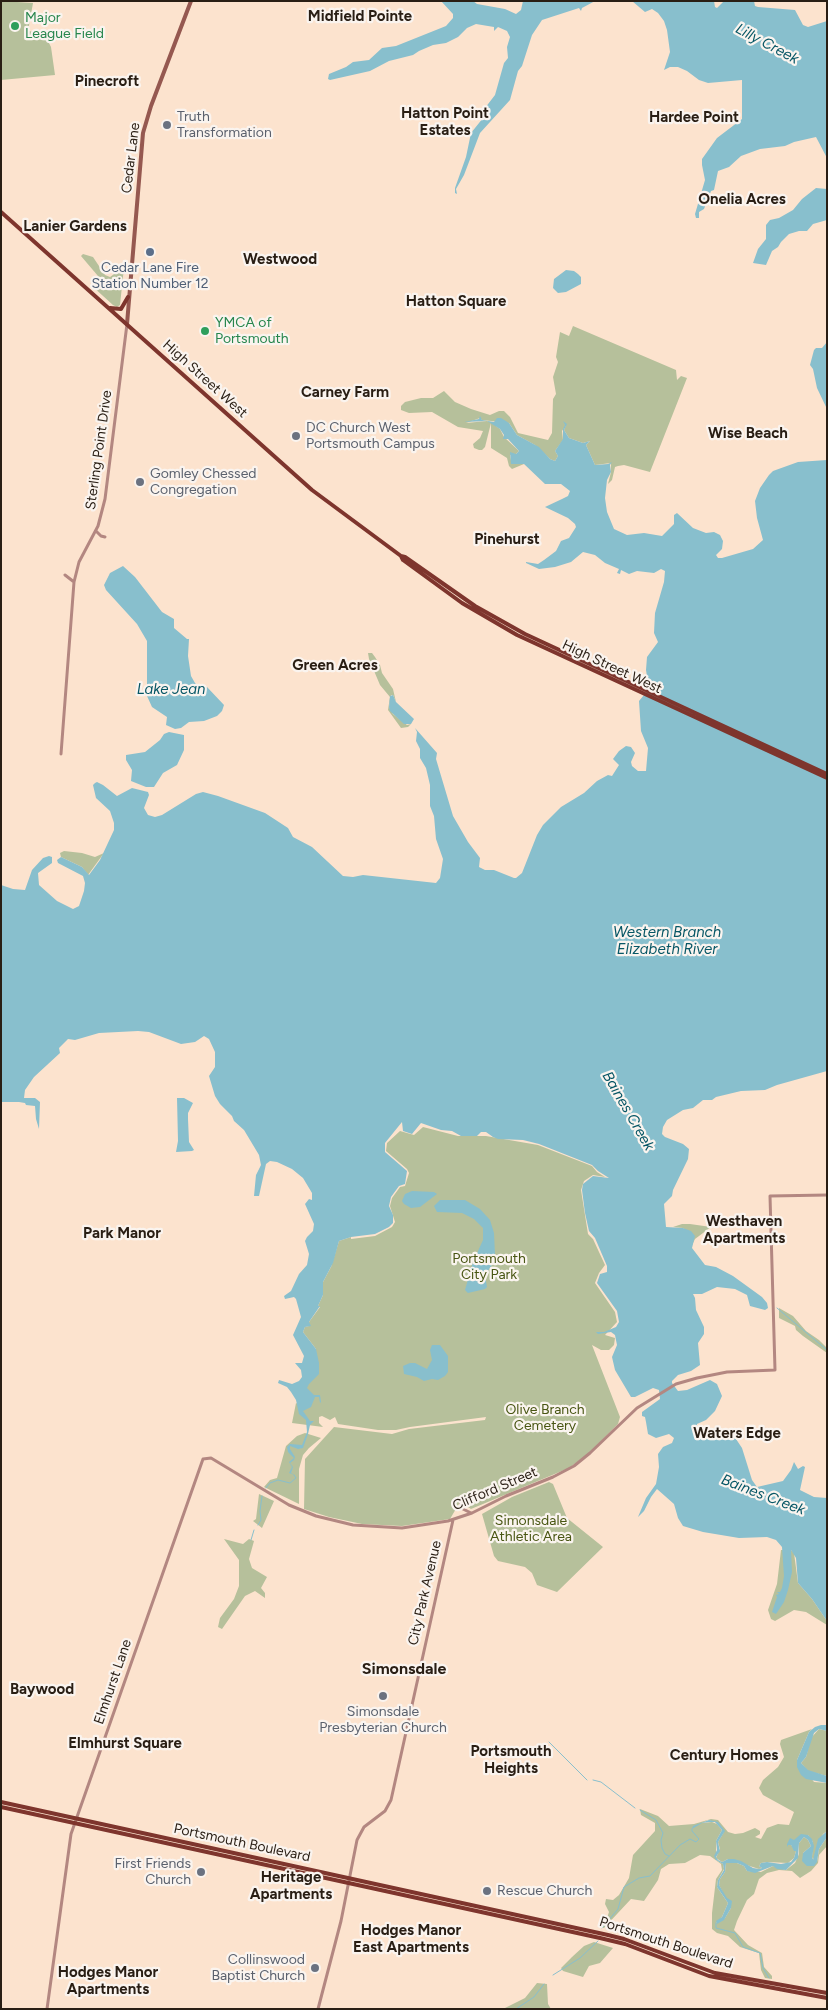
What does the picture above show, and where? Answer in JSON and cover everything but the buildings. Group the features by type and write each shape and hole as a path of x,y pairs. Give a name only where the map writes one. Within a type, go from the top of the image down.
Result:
{"main road":[{"name":"Cedar Lane","path":"127,324 144,132 151,106 191,1"},
{"name":"High Street West","path":"1,212 315,492 401,556 475,606 510,626 639,689 827,776"},
{"path":"108,308 120,309 128,297"},
{"name":"Portsmouth Boulevard","path":"1,1802 76,1821 348,1881 608,1935 624,1939 715,1973 827,1998"},
{"name":"Portsmouth Boulevard","path":"1,1807 76,1821"},
{"name":"Portsmouth Boulevard","path":"784,1988 827,1993"}],"street":[{"name":"Sterling Point Drive","path":"60,754 74,582 79,562 96,530 107,486 127,324"},
{"path":"96,530 97,533 105,537"},
{"path":"65,575 74,582"},
{"name":"Clifford Street","path":"206,1458 211,1458 278,1499 301,1510 353,1525 394,1528 434,1524 472,1514 506,1496 553,1477 574,1466 595,1449 625,1418 654,1396 676,1384 727,1372 775,1370 770,1196 827,1195"},
{"name":"Elmhurst Lane","path":"47,2009 70,1840 202,1460 206,1458"},
{"path":"460,1501 462,1509 472,1514"},
{"name":"City Park Avenue","path":"318,2009 328,1976 359,1834 369,1822 385,1811 391,1800 453,1519"}],"green space":[{"path":"1,1 33,3 28,31 44,33 51,47 55,75 1,80"},
{"path":"83,254 93,257 105,275 110,277 124,267 120,305 117,307 113,305 92,286 98,276 81,256"},
{"path":"573,326 676,370 677,380 681,376 687,378 650,472 624,465 618,466 615,467 612,480 608,484 611,463 595,465 586,445 590,441 583,443 569,438 564,430 566,425 562,431 563,440 555,451 558,456 555,461 550,459 535,445 517,435 509,423 482,420 480,418 466,423 487,421 492,423 500,429 504,437 519,451 516,454 510,455 511,460 515,463 524,464 512,469 507,458 491,448 491,423 485,447 479,450 474,448 473,444 480,438 483,431 458,427 432,412 409,413 401,410 401,406 405,402 421,398 433,398 444,391 455,402 471,409 490,415 504,411 510,417 518,433 548,440 552,433 553,399 556,394 553,377 558,362 556,357 560,332 569,336"},
{"path":"368,653 372,653 375,657 382,673 393,689 396,702 393,695 391,695 389,707 393,714 407,725 411,724 408,727 401,728 388,710 390,697 380,685"},
{"path":"64,851 95,857 104,853 88,875 82,867 61,857 60,853"},
{"name":"Portsmouth City Park","path":"423,1127 458,1136 486,1136 538,1145 592,1166 605,1177 593,1175 584,1181 581,1190 588,1234 593,1239 605,1265 595,1283 615,1312 617,1322 605,1335 615,1338 614,1345 609,1350 601,1350 592,1345 620,1417 618,1424 589,1453 569,1468 471,1509 460,1502 450,1519 402,1526 362,1524 304,1509 305,1459 334,1427 392,1434 409,1429 485,1420 486,1417 396,1430 378,1430 338,1424 335,1417 330,1420 322,1416 319,1417 319,1423 323,1427 292,1423 296,1403 301,1406 302,1384 316,1349 303,1332 305,1327 309,1326 309,1322 320,1307 318,1306 323,1295 323,1282 331,1267 339,1241 351,1237 351,1239 375,1236 392,1227 395,1222 390,1206 392,1198 400,1187 405,1186 409,1173 407,1169 386,1151 387,1143 400,1131 414,1135"},
{"path":"682,1224 711,1227 695,1239 692,1245 694,1236 683,1228 673,1227"},
{"path":"779,1308 793,1316 806,1331 819,1340 827,1348 827,1353 803,1336 796,1330 795,1326 779,1318"},
{"path":"305,1433 321,1438 303,1455 299,1469 299,1504 264,1487 270,1480 277,1478 286,1446 297,1436"},
{"name":"Simonsdale Athletic Area","path":"549,1482 553,1484 567,1518 603,1547 557,1592 537,1585 532,1573 525,1567 498,1561 494,1556 482,1514 512,1497"},
{"path":"259,1494 274,1501 262,1528 253,1521 256,1519"},
{"path":"224,1539 243,1544 249,1539 254,1541 249,1559 252,1568 267,1577 261,1588 265,1593 265,1598 255,1591 245,1596 222,1629 218,1627 220,1618 234,1599 239,1586 239,1560"},
{"path":"781,1550 791,1550 794,1553 798,1583 812,1599 827,1621 827,1625 806,1612 794,1610 775,1621 771,1619 768,1610 777,1584"},
{"path":"812,1729 797,1760 814,1782 827,1783 827,1831 823,1834 813,1860 817,1862 819,1849 827,1837 827,1846 819,1855 818,1863 811,1871 800,1878 792,1871 779,1870 767,1873 759,1879 754,1894 747,1900 737,1921 734,1930 748,1945 762,1953 764,1967 772,1976 772,1979 765,1978 761,1970 759,1953 740,1947 728,1936 717,1933 712,1929 716,1879 722,1870 721,1864 710,1856 700,1855 685,1863 669,1864 661,1869 658,1880 644,1901 631,1899 604,1928 599,1927 607,1918 609,1912 605,1904 606,1899 613,1900 619,1895 629,1878 633,1855 655,1831 655,1823 641,1815 640,1809 658,1816 669,1826 694,1824 711,1819 718,1820 728,1832 735,1834 755,1828 760,1831 760,1834 755,1837 761,1839 767,1828 778,1824 789,1825 794,1812 763,1795 759,1788 763,1780 778,1767 784,1757 780,1744 781,1740","holes":["708,1820 718,1823 724,1832 718,1842 720,1849 716,1858 716,1841 722,1830 717,1824 712,1822 702,1823","808,1835 813,1842 813,1859 803,1853 811,1846 804,1837 799,1843 799,1854 795,1863 786,1870 773,1866 761,1872 747,1871 744,1866 737,1863 726,1863 725,1872 720,1879 719,1885 731,1908 725,1918 716,1923 722,1917 728,1903 717,1887 718,1880 724,1869 723,1864 716,1860 716,1858 722,1862 728,1859 759,1869 762,1868 759,1866 761,1863 788,1863 794,1858 796,1851 791,1845 788,1845 789,1843"]},
{"path":"819,1729 827,1731 827,1776 808,1771 801,1763 806,1757 811,1738"},
{"path":"594,1942 613,1948 600,1963 589,1966 583,1977 563,1971 561,1968 572,1957 584,1946"},
{"path":"537,1983 547,1984 548,2004 551,2009 503,2009 525,1998"}],"water":[{"path":"441,1 473,1 477,4 505,9 516,14 521,10 523,1 595,1 582,8 581,11 579,8 542,20 532,35 522,66 518,71 510,100 480,133 464,175 456,189 457,194 455,193 455,188 466,157 471,133 483,118 485,108 495,95 504,63 508,58 507,47 510,37 507,31 498,27 494,31 494,27 476,24 446,43 433,45 413,55 389,61 370,71 328,79 329,74 353,62 369,60 382,48 396,46 446,26 453,18 453,14"},
{"name":"Lilly Creek","path":"632,1 714,1 717,8 724,1 754,1 755,6 758,7 795,10 803,25 808,27 827,21 827,158 816,137 785,146 760,149 741,156 729,167 718,171 714,190 711,191 704,209 699,212 699,218 696,218 695,214 705,180 702,159 717,138 742,119 742,80 708,83 699,80 678,67 670,67 664,70 670,52 664,21 652,9 645,12"},
{"path":"816,188 827,189 827,220 813,224 807,231 789,234 772,251 766,265 753,263 758,249 766,239 766,225 770,220 779,218 793,210 802,199"},
{"path":"566,270 574,271 578,274 581,277 581,284 566,292 558,293 553,288 554,279"},
{"path":"827,342 827,409 817,388 813,369 810,365 814,350 822,348"},
{"name":"Western Branch Elizabeth River","path":"480,416 482,420 494,422 497,418 501,418 509,423 517,435 539,447 550,459 555,461 558,456 555,451 563,439 563,429 565,425 563,421 567,424 564,430 569,438 583,443 590,441 586,445 595,465 612,462 605,498 607,512 614,529 627,535 644,533 662,536 674,524 674,515 677,513 693,528 706,533 714,532 720,535 723,541 722,549 716,555 718,558 753,549 763,540 755,501 760,488 773,471 798,462 827,460 827,1071 765,1090 741,1091 716,1097 712,1100 703,1100 693,1108 683,1110 667,1120 662,1134 689,1149 688,1159 672,1196 664,1204 666,1227 683,1228 691,1231 695,1236 692,1248 705,1265 716,1267 733,1276 762,1297 767,1303 768,1308 765,1310 750,1306 747,1295 735,1289 717,1287 702,1294 693,1294 696,1310 704,1327 704,1334 698,1343 700,1365 691,1371 678,1375 672,1383 678,1391 687,1390 710,1380 717,1384 722,1396 715,1411 706,1420 697,1424 696,1430 700,1432 716,1428 736,1439 742,1448 752,1480 757,1487 783,1481 794,1462 798,1469 803,1466 805,1467 800,1490 814,1497 827,1498 827,1621 798,1583 796,1558 791,1550 792,1572 788,1590 784,1602 776,1614 772,1612 776,1595 779,1594 777,1592 780,1592 782,1588 784,1576 782,1547 776,1540 767,1537 739,1538 703,1532 683,1526 678,1518 674,1504 657,1489 644,1511 638,1517 646,1498 656,1484 659,1467 658,1454 663,1447 672,1443 674,1438 669,1434 656,1438 648,1434 645,1417 642,1416 642,1412 660,1399 659,1390 653,1388 635,1397 631,1397 615,1370 612,1357 617,1345 615,1335 611,1332 598,1334 596,1332 604,1332 616,1327 619,1322 617,1311 597,1283 600,1274 607,1272 607,1266 595,1238 589,1231 582,1190 583,1184 593,1176 609,1178 592,1165 539,1144 523,1140 498,1139 486,1132 481,1132 477,1136 461,1136 452,1131 441,1130 421,1123 412,1134 403,1131 402,1122 385,1143 385,1152 407,1171 405,1184 399,1186 391,1197 389,1206 393,1215 393,1223 375,1234 351,1237 339,1241 333,1263 323,1282 323,1295 318,1306 320,1306 309,1322 311,1326 305,1327 303,1332 316,1349 319,1363 319,1374 307,1388 314,1395 320,1395 321,1402 319,1397 315,1397 311,1407 303,1411 310,1421 314,1421 310,1425 303,1448 298,1449 290,1446 295,1457 290,1463 293,1467 291,1473 295,1475 289,1473 292,1467 289,1462 294,1458 288,1452 287,1447 290,1444 302,1445 307,1432 306,1420 299,1414 296,1400 291,1392 287,1387 278,1383 279,1380 292,1384 299,1381 302,1377 301,1370 295,1363 302,1363 304,1356 293,1335 301,1317 296,1299 294,1297 285,1299 284,1296 291,1291 299,1274 307,1265 309,1254 305,1241 313,1231 314,1224 305,1204 309,1199 312,1200 312,1193 303,1178 292,1169 270,1161 266,1164 259,1196 254,1196 256,1175 261,1165 259,1155 244,1130 234,1121 215,1096 209,1076 215,1067 215,1052 209,1039 204,1036 195,1042 181,1044 149,1032 138,1031 99,1033 75,1040 68,1039 59,1048 60,1053 34,1077 25,1090 24,1098 35,1098 40,1102 39,1129 35,1106 19,1102 1,1102 1,885 25,890 32,870 43,858 49,856 52,857 52,863 38,873 39,885 57,901 73,909 79,906 84,891 85,883 83,876 58,863 57,860 61,857 82,867 89,875 100,860 114,830 114,823 110,811 96,798 93,785 95,783 103,785 117,796 132,788 148,792 149,795 144,808 148,815 155,817 162,815 196,794 203,792 218,796 265,813 288,828 293,837 312,847 343,876 363,875 436,883 440,878 443,859 436,839 434,816 430,806 430,785 426,768 420,758 415,728 437,753 436,759 453,816 480,858 479,867 485,870 494,870 514,878 522,873 543,825 561,807 584,793 597,781 608,775 612,776 619,765 613,759 619,751 626,746 631,747 635,753 631,762 632,766 638,771 646,771 648,748 641,731 639,701 649,689 646,670 647,657 658,642 654,633 655,613 664,582 665,571 661,569 654,573 637,571 629,574 621,570 620,574 617,573 619,569 605,563 595,555 583,552 571,562 555,567 539,569 526,563 538,564 544,560 556,551 561,541 569,538 576,527 568,518 545,507 568,496 570,491 561,484 545,484 524,464 511,464 510,452 516,454 519,451 508,439 503,439 504,435 500,429 487,421 464,422 479,419"},
{"name":"Lake Jean","path":"123,566 135,577 162,612 174,619 174,628 189,639 188,656 191,676 195,683 200,687 207,687 224,705 222,711 217,716 204,721 189,722 181,728 175,729 166,725 167,717 152,707 147,696 147,641 137,624 106,590 104,585 110,573"},
{"path":"393,695 396,702 414,719 411,724 404,724 390,711 390,696"},
{"name":"Lake Jean","path":"169,732 184,735 184,750 177,765 163,773 154,787 146,787 131,781 132,770 126,760 126,755 145,752 160,740 164,734"},
{"path":"177,1098 184,1098 193,1103 188,1113 189,1142 194,1150 192,1151 176,1152 178,1141"},
{"path":"412,1191 434,1192 437,1194 420,1207 411,1208 402,1201 405,1194"},
{"path":"440,1200 465,1200 480,1209 490,1220 494,1233 495,1255 494,1262 485,1275 487,1287 485,1289 468,1293 465,1290 473,1262 483,1240 483,1228 474,1219 462,1213 437,1212 434,1206"},
{"path":"432,1345 440,1345 448,1356 448,1372 445,1376 438,1380 424,1381 404,1374 403,1366 410,1363 415,1363 427,1369 432,1360 430,1350"},
{"path":"821,1725 827,1725 827,1731 819,1729 814,1733 806,1757 801,1763 808,1770 827,1776 827,1783 806,1779 801,1775 797,1767 797,1760 809,1732"},
{"path":"709,1820 718,1822 725,1831 718,1842 720,1851 716,1857 718,1860 722,1862 734,1859 759,1869 762,1868 759,1866 761,1863 781,1864 791,1862 796,1851 794,1851 791,1845 787,1847 787,1844 790,1838 794,1840 801,1834 808,1835 812,1839 814,1846 813,1860 818,1839 827,1831 827,1837 819,1849 817,1862 814,1866 807,1866 802,1861 803,1853 811,1846 804,1837 799,1843 798,1858 786,1870 777,1869 773,1866 755,1873 747,1871 744,1866 737,1863 726,1863 725,1872 720,1879 719,1885 727,1898 732,1901 731,1908 724,1920 717,1924 716,1921 722,1917 728,1903 717,1887 718,1880 724,1870 723,1864 716,1860 714,1856 717,1850 716,1841 722,1830 715,1822 702,1823 692,1829 693,1826"}],"waterway":[{"path":"777,1308 827,1350"},
{"path":"266,1488 270,1483 278,1480 290,1483 296,1478 294,1475"},
{"path":"258,1525 261,1520 262,1496"},
{"path":"251,1540 254,1530"},
{"path":"549,1742 587,1780"},
{"path":"593,1780 601,1782 635,1808"},
{"path":"640,1810 656,1820 663,1833 661,1840 662,1848 665,1854 669,1856"},
{"name":"Baines Creek","path":"602,1928 618,1909 624,1887 639,1878 650,1876 680,1845 690,1839 696,1842 699,1839 692,1829"},
{"path":"716,1923 716,1928 735,1933 743,1947 760,1953 763,1968 769,1978"},
{"name":"Baines Creek","path":"553,1975 580,1958 598,1941"},
{"name":"Baines Creek","path":"516,2009 534,1997 544,1984"}],"place":[{"name":"Major League Field","path":"15,26"},
{"name":"Truth Transformation","path":"167,125"},
{"name":"Cedar Lane Fire Station Number 12","path":"150,252"},
{"name":"YMCA of Portsmouth","path":"205,331"},
{"name":"DC Church West Portsmouth Campus","path":"296,436"},
{"name":"Gomley Chessed Congregation","path":"140,482"},
{"name":"Simonsdale Presbyterian Church","path":"383,1696"},
{"name":"First Friends Church","path":"201,1872"},
{"name":"Rescue Church","path":"487,1891"},
{"name":"Collinswood Baptist Church","path":"315,1968"}],"district":[{"name":"Midfield Pointe","path":"360,17"},
{"name":"Pinecroft","path":"107,82"},
{"name":"Hardee Point","path":"694,118"},
{"name":"Hatton Point Estates","path":"445,122"},
{"name":"Onelia Acres","path":"742,200"},
{"name":"Lanier Gardens","path":"75,227"},
{"name":"Westwood","path":"280,260"},
{"name":"Hatton Square","path":"456,302"},
{"name":"Carney Farm","path":"345,393"},
{"name":"Wise Beach","path":"748,434"},
{"name":"Pinehurst","path":"507,540"},
{"name":"Green Acres","path":"335,666"},
{"name":"Westhaven Apartments","path":"744,1230"},
{"name":"Park Manor","path":"122,1234"},
{"name":"Waters Edge","path":"737,1434"},
{"name":"Simonsdale","path":"404,1669"},
{"name":"Baywood","path":"42,1690"},
{"name":"Elmhurst Square","path":"125,1744"},
{"name":"Century Homes","path":"724,1756"},
{"name":"Portsmouth Heights","path":"511,1760"},
{"name":"Heritage Apartments","path":"291,1886"},
{"name":"Hodges Manor East Apartments","path":"411,1940"},
{"name":"Hodges Manor Apartments","path":"108,1982"}],"park label":[{"name":"Olive Branch Cemetery","path":"545,1418"}]}
